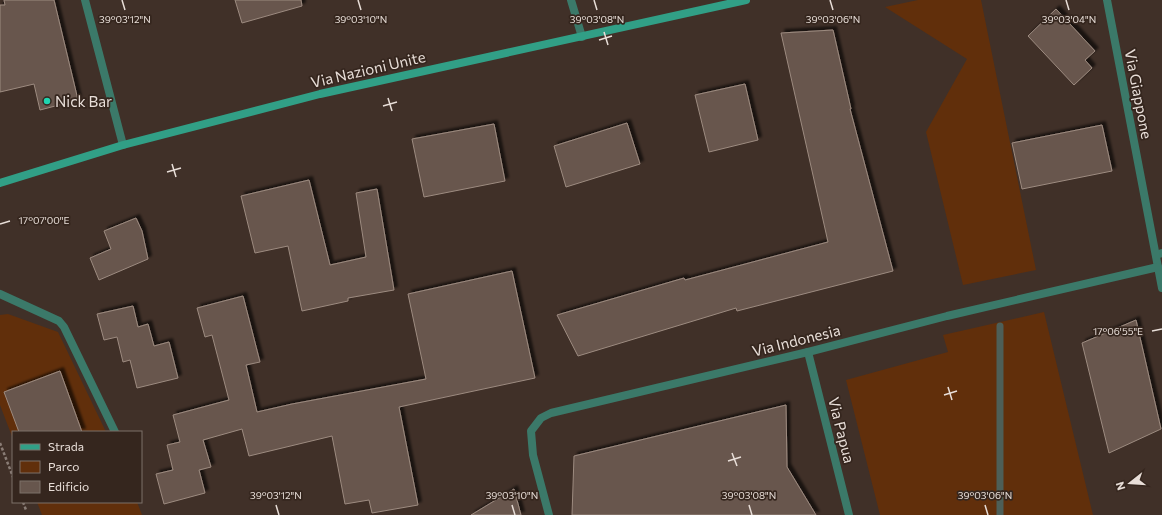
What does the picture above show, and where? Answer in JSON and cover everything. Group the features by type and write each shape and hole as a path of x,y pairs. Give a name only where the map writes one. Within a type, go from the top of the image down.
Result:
{"street":[{"path":"85,0 123,145"},
{"path":"571,0 582,37"},
{"name":"Via Nazioni Unite","path":"0,183 123,145 320,94 746,0"},
{"name":"Via Giappone","path":"1107,0 1159,254 1158,267 1162,288"},
{"name":"Via Indonesia","path":"549,515 532,443 531,431 541,418 562,410 808,352 947,316 1158,267"},
{"path":"0,294 59,321 64,327 115,431"},
{"name":"Via Papua","path":"808,352 849,515"}],"path":[{"path":"0,443 12,474"},
{"path":"23,503 26,510"}],"green space":[{"path":"918,0 981,0 1036,270 963,285 926,132 967,59 885,7"},
{"path":"1044,312 1093,515 880,515 846,380 948,352 943,335"},
{"path":"8,314 58,332 106,431 12,431 12,436 0,405 0,315"},
{"path":"37,503 137,503 142,515 42,515"}],"building":[{"path":"4,0 54,0 78,100 40,110 34,84 0,92 0,5 5,5"},
{"path":"235,0 301,0 302,6 242,23"},
{"path":"1056,9 1095,51 1085,60 1092,68 1074,85 1028,36"},
{"path":"833,30 850,109 893,271 737,311 736,308 578,356 557,315 684,278 685,280 828,242 781,33"},
{"path":"745,84 758,140 709,152 695,95"},
{"path":"627,123 640,164 566,187 554,146"},
{"path":"494,124 505,181 424,197 412,139"},
{"path":"1102,125 1112,171 1022,189 1012,143"},
{"path":"309,180 330,265 366,257 356,193 377,189 394,290 348,298 348,301 302,311 288,246 255,253 241,196"},
{"path":"136,218 142,231 148,259 99,280 90,258 111,249 104,231"},
{"path":"512,271 535,378 399,407 418,505 372,513 369,500 345,504 332,436 249,456 242,429 203,440 211,467 199,470 205,493 164,504 156,474 173,470 167,445 180,442 173,415 229,400 212,335 205,337 197,308 243,296 260,362 246,365 257,412 426,379 408,294"},
{"path":"133,306 138,327 148,324 154,346 169,342 178,378 137,388 130,360 123,362 117,337 104,340 97,314"},
{"path":"1136,320 1161,429 1109,453 1082,343"},
{"path":"60,371 82,431 19,431 4,392"},
{"path":"786,405 787,467 816,515 572,515 574,456"},
{"path":"514,489 521,515 471,515"}],"waterway":[{"path":"1000,326 1000,515"}],"place":[{"name":"Nick Bar","path":"47,101"}]}
